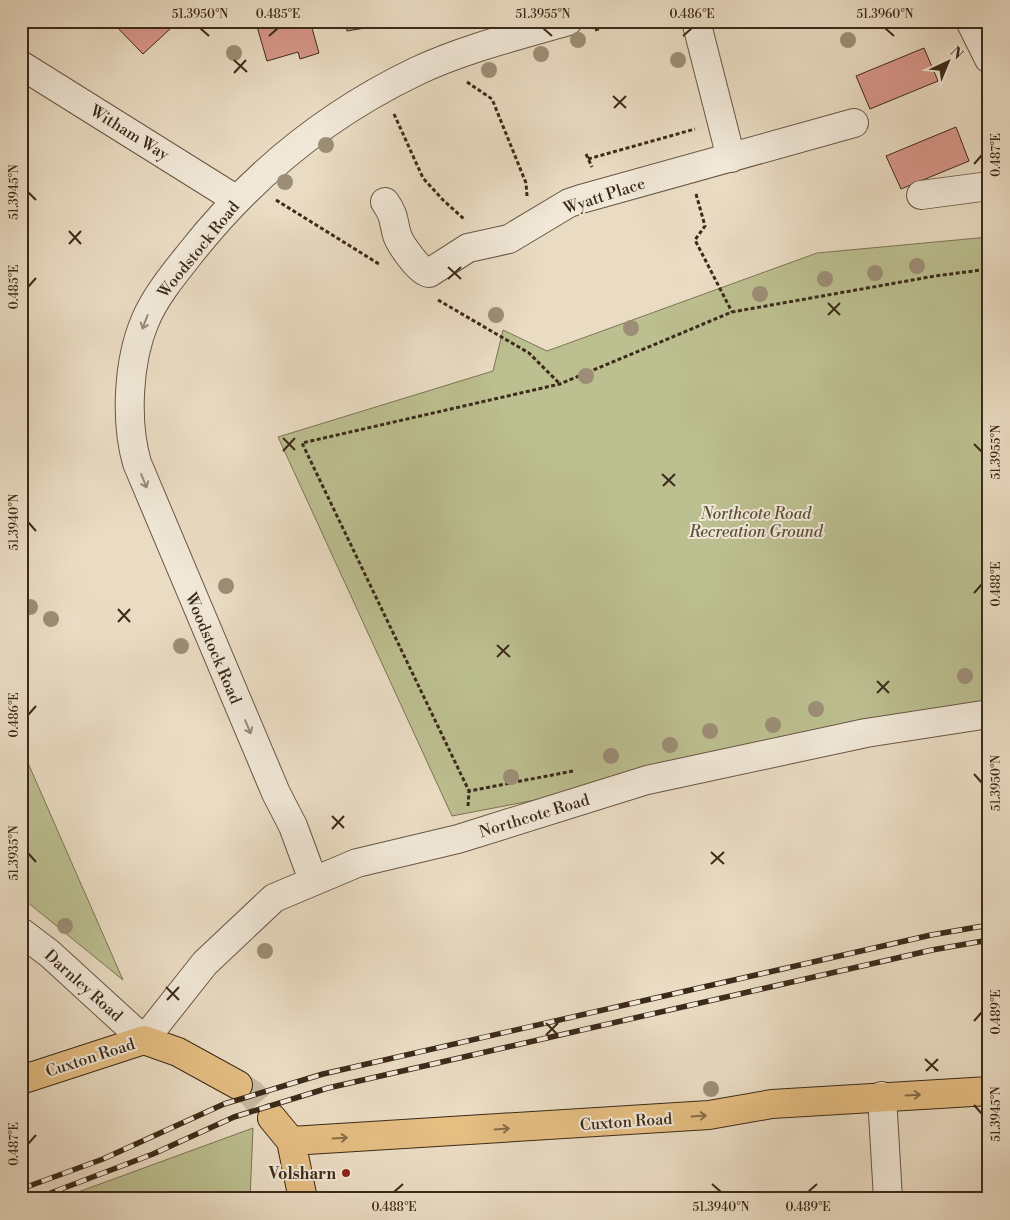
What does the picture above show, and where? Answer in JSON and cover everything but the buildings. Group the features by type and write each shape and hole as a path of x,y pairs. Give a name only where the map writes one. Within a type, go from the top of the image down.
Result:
{"main road":[{"name":"Cuxton Road","path":"21,1080 144,1040 178,1052 238,1085"},
{"name":"Cuxton Road","path":"291,1141 709,1115 772,1104 989,1091"},
{"path":"272,1118 291,1141 303,1199"}],"street":[{"path":"696,21 731,158"},
{"path":"970,21 989,59"},
{"name":"Woodstock Road","path":"313,880 302,848 276,793 137,462 130,434 129,418 135,356 145,321 175,272 216,222 262,176 314,132 386,87 440,61 577,27"},
{"name":"Witham Way","path":"21,65 237,200"},
{"name":"Wyatt Place","path":"385,202 394,216 399,240 419,268 429,273 472,246 494,244 509,239 569,203 854,123"},
{"path":"921,195 989,186"},
{"name":"Northcote Road","path":"144,1040 205,964 242,926 274,898 356,863 458,839 647,780 866,733 989,714"},
{"name":"Darnley Road","path":"21,932 50,954 144,1040"},
{"path":"882,1096 888,1199"}],"path":[{"path":"577,27 622,21"},
{"path":"462,79 492,99 526,183 526,204"},
{"path":"392,109 421,175 443,200 467,221"},
{"path":"588,159 698,128"},
{"path":"577,770 469,791 302,443 560,384 732,312 935,276 989,270"}],"green space":[{"name":"Northcote Road Recreation Ground","path":"989,237 989,713 452,816 278,437 493,371 503,330 547,351 817,253"},
{"path":"21,747 123,980 21,897"},
{"path":"253,1128 250,1199 59,1199"}],"tunnel":[{"path":"238,1085 252,1094 272,1118"}],"railway":[{"path":"21,1189 103,1159 224,1104 323,1074 931,935 989,925"},
{"path":"35,1199 153,1154 234,1117 328,1088 932,950 989,940"}],"place":[{"name":"Volsharn","path":"346,1173"}]}
